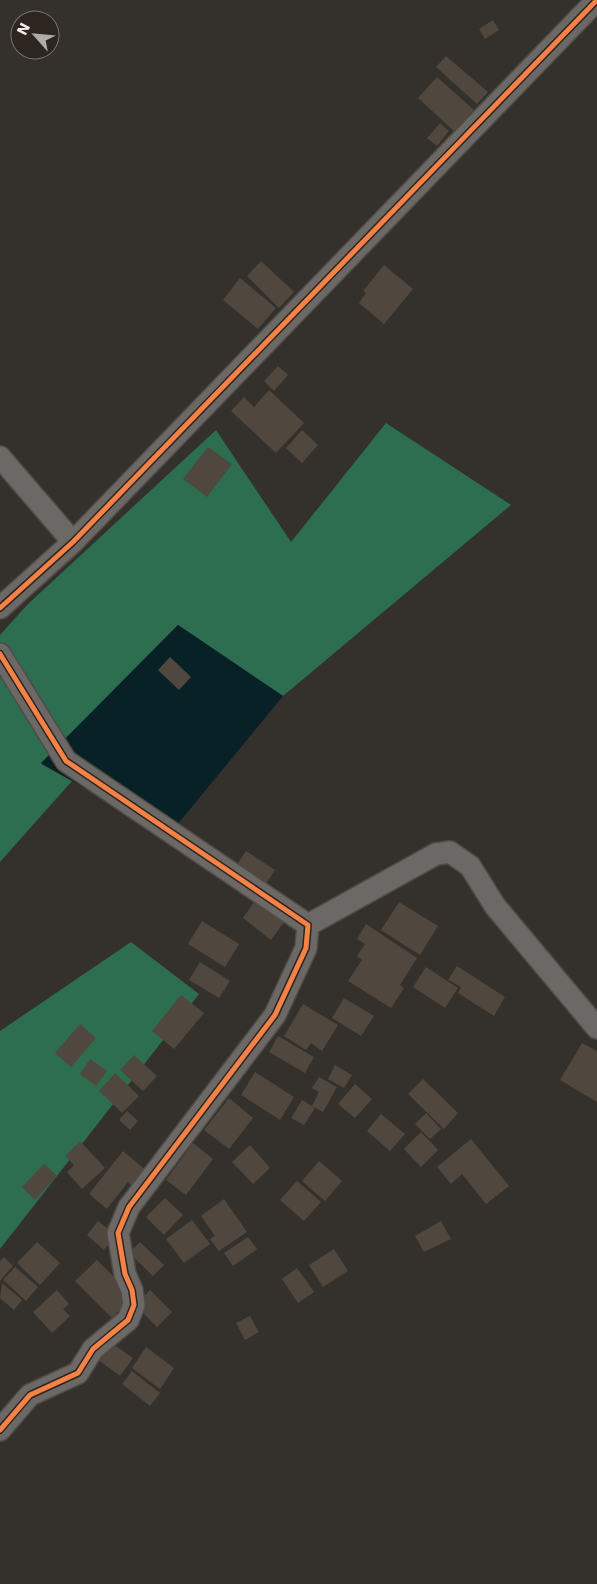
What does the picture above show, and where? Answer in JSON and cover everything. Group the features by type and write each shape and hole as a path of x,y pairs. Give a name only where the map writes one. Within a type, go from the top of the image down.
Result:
{"street":[{"path":"0,608 73,542 597,0"},
{"path":"0,458 73,542"},
{"path":"0,654 66,761 308,925"},
{"path":"308,925 436,854 450,852 470,866 495,906 597,1028"},
{"path":"0,1430 30,1395 78,1373 93,1349 128,1320 134,1305 132,1290 125,1274 118,1233 129,1207 275,1015 306,948 308,925"}],"green space":[{"path":"386,423 511,505 283,696 178,625 41,764 72,781 0,862 0,635 28,604 216,430 291,542"},
{"path":"131,942 199,994 0,1249 0,1031"}],"water":[{"path":"178,625 283,696 168,836 41,763"}],"building":[{"path":"493,20 499,30 485,39 479,29"},
{"path":"446,56 488,92 477,104 436,67"},
{"path":"437,77 474,110 454,131 418,98"},
{"path":"440,123 449,131 437,146 427,138"},
{"path":"261,261 294,292 279,308 247,276"},
{"path":"384,265 413,289 384,324 359,303 366,293 363,291"},
{"path":"240,278 276,308 258,329 223,300"},
{"path":"278,366 288,375 274,391 264,381"},
{"path":"269,390 304,423 276,453 231,411 244,397 254,407"},
{"path":"302,430 318,445 302,463 286,448"},
{"path":"208,447 232,464 207,497 183,479"},
{"path":"170,657 191,677 179,690 158,670"},
{"path":"246,851 275,870 263,888 234,869"},
{"path":"256,899 285,921 271,940 243,918"},
{"path":"399,902 438,926 420,955 381,930"},
{"path":"202,921 239,944 225,967 188,944"},
{"path":"366,924 417,958 400,985 404,988 391,1008 348,981 362,960 357,956 365,944 357,939"},
{"path":"200,962 230,981 219,998 189,980"},
{"path":"457,966 505,997 494,1016 458,993 461,987 448,980"},
{"path":"426,967 458,988 445,1008 413,987"},
{"path":"181,995 204,1013 174,1049 152,1031"},
{"path":"344,998 374,1016 361,1036 332,1018"},
{"path":"303,1004 338,1025 322,1051 311,1043 306,1050 284,1036"},
{"path":"80,1024 96,1038 71,1067 55,1053"},
{"path":"278,1036 314,1057 305,1073 269,1052"},
{"path":"582,1043 597,1051 597,1102 560,1080"},
{"path":"134,1055 157,1076 143,1091 120,1070"},
{"path":"90,1059 107,1071 96,1086 80,1074"},
{"path":"335,1065 352,1075 344,1088 328,1079"},
{"path":"255,1072 294,1097 280,1120 241,1095"},
{"path":"115,1073 139,1096 122,1113 99,1091"},
{"path":"319,1077 337,1087 323,1112 312,1106 319,1092 312,1088"},
{"path":"423,1079 458,1113 444,1129 408,1094"},
{"path":"355,1084 372,1099 355,1118 338,1104"},
{"path":"229,1098 253,1118 229,1149 204,1130"},
{"path":"302,1100 315,1108 304,1125 291,1118"},
{"path":"127,1111 138,1121 130,1130 119,1120"},
{"path":"426,1113 441,1129 430,1139 415,1124"},
{"path":"381,1114 405,1134 390,1151 367,1131"},
{"path":"421,1132 438,1150 421,1167 404,1149"},
{"path":"471,1139 509,1186 486,1204 462,1174 451,1184 437,1167"},
{"path":"80,1141 105,1168 82,1189 67,1172 74,1165 65,1156"},
{"path":"193,1143 213,1159 186,1195 166,1180"},
{"path":"250,1145 270,1168 253,1184 232,1162"},
{"path":"123,1151 148,1172 135,1189 128,1182 107,1209 89,1194"},
{"path":"319,1161 342,1181 325,1201 302,1181"},
{"path":"44,1164 57,1176 35,1200 22,1187"},
{"path":"297,1181 321,1202 304,1221 280,1200"},
{"path":"165,1198 183,1215 164,1235 146,1217"},
{"path":"224,1199 247,1232 219,1251 210,1239 215,1236 201,1216"},
{"path":"192,1220 210,1244 184,1263 166,1239"},
{"path":"98,1221 116,1235 104,1250 87,1235"},
{"path":"441,1221 451,1239 424,1252 415,1236"},
{"path":"248,1237 257,1249 233,1266 224,1253"},
{"path":"37,1242 60,1263 40,1285 17,1263"},
{"path":"140,1242 164,1265 153,1276 129,1253"},
{"path":"334,1249 348,1271 323,1287 309,1265"},
{"path":"4,1257 13,1266 0,1281 0,1261"},
{"path":"97,1260 133,1296 112,1318 75,1281"},
{"path":"15,1267 38,1287 26,1301 3,1280"},
{"path":"297,1268 314,1292 298,1303 282,1279"},
{"path":"2,1283 22,1300 14,1310 0,1298"},
{"path":"57,1290 69,1304 63,1309 70,1316 52,1333 33,1312"},
{"path":"150,1290 172,1312 157,1327 135,1305"},
{"path":"250,1316 259,1332 245,1340 236,1323"},
{"path":"107,1340 133,1358 120,1376 94,1357"},
{"path":"146,1347 174,1368 160,1389 132,1368"},
{"path":"132,1371 160,1393 150,1406 122,1384"}],"cycle path":[{"path":"0,608 73,542 597,0"},
{"path":"0,654 66,761 308,925 306,948 275,1015 129,1207 118,1233 125,1274 132,1290 134,1305 128,1320 93,1349 78,1373 30,1395 0,1430"}]}
